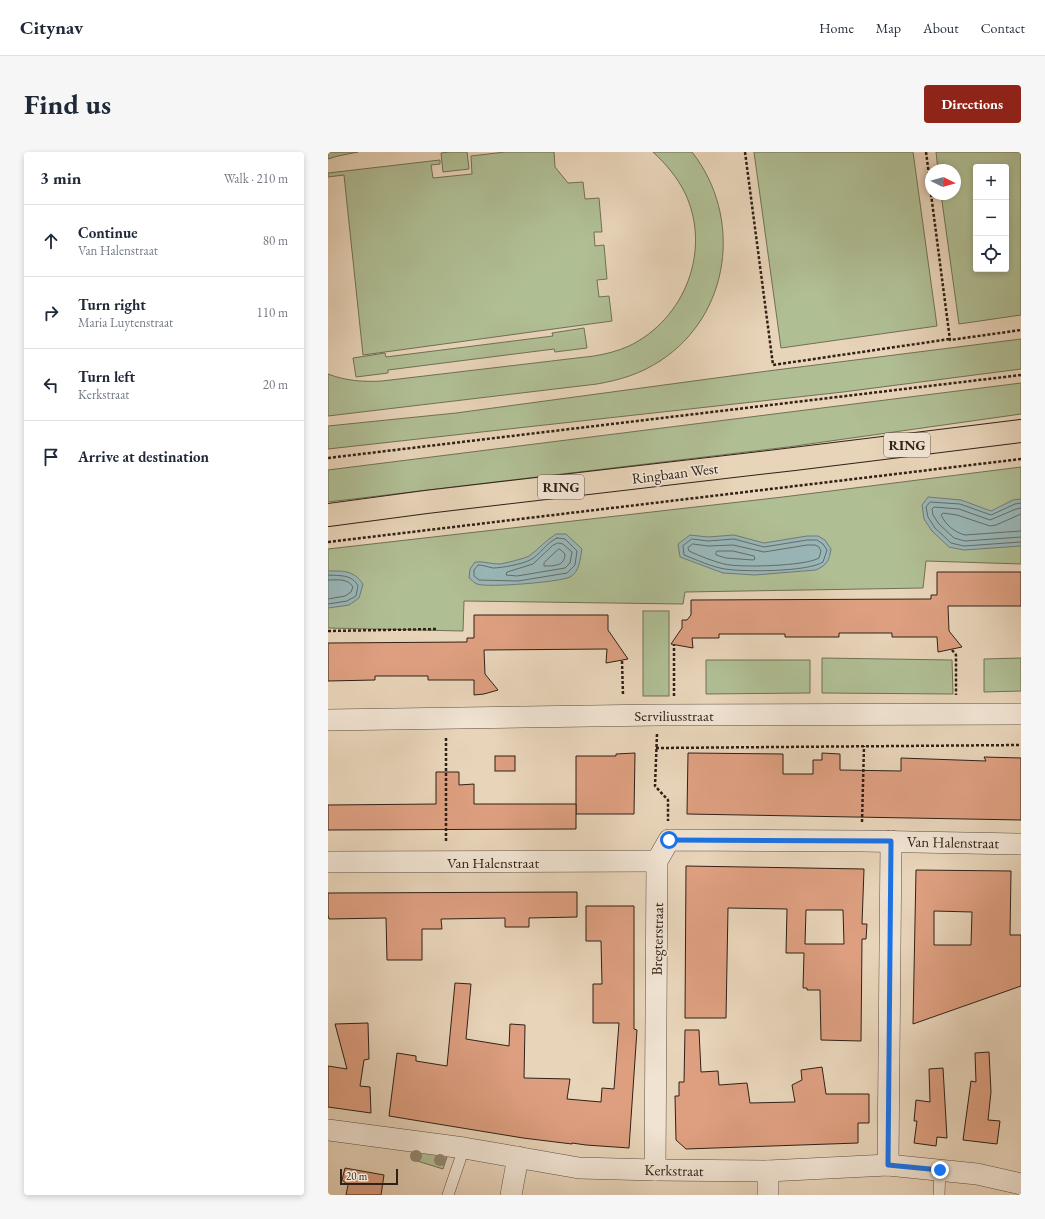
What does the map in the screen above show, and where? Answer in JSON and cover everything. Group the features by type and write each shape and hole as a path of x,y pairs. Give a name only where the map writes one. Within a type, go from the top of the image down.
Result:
{"main road":[{"name":"Ringbaan West","path":"328,515 1021,431"}],"street":[{"name":"Serviliusstraat","path":"328,720 666,715 1021,714"},
{"name":"Van Halenstraat","path":"669,840 862,840 1021,844"},
{"name":"Bregterstraat","path":"655,1170 658,861 669,840"},
{"path":"888,1165 891,841"},
{"name":"Van Halenstraat","path":"328,862 658,861"},
{"name":"Kerkstraat","path":"328,1130 464,1148 579,1168 768,1171 888,1165 977,1174 1021,1184"},
{"path":"510,1195 518,1157"},
{"path":"768,1171 768,1195"}],"lane":[{"path":"448,1195 464,1148"},
{"path":"939,1195 940,1170"}],"path":[{"path":"745,152 773,365 1021,330"},
{"path":"926,152 928,164"},
{"path":"933,200 950,339"},
{"path":"328,458 1021,375"},
{"name":"Ringbaan West","path":"328,542 1021,459"},
{"path":"328,631 438,629"},
{"path":"669,840 668,800 655,786 656,748 666,715 674,645"},
{"path":"952,650 956,655 956,714"},
{"path":"622,661 623,716"},
{"path":"446,718 446,862"},
{"path":"656,748 1021,745"},
{"path":"862,840 864,746"}],"green space":[{"path":"328,152 358,152 328,159"},
{"path":"467,152 469,169 443,172 441,153"},
{"path":"505,152 554,152 555,167 568,183 583,182 585,199 599,198 602,232 594,232 595,246 604,245 607,279 597,280 599,297 609,296 612,321 363,355 344,175 328,177 328,173 440,160 440,164 431,165 433,178 472,174 471,156"},
{"path":"653,152 692,152 708,178 718,206 723,235 722,264 715,292 702,318 684,341 660,361 645,370 630,376 597,384 328,416 328,374 355,380 382,381 594,356 625,348 649,334 665,319 678,301 688,281 694,259 696,237 693,215 685,193 671,171"},
{"path":"754,152 913,152 937,326 781,348"},
{"path":"936,152 1021,152 1021,315 959,324 942,200 961,200 961,164 937,164"},
{"path":"584,328 587,348 555,352 554,349 388,370 388,373 356,377 353,358 385,353 386,357 553,336 552,333"},
{"path":"1021,339 1021,369 843,392 328,449 328,426 456,413"},
{"path":"1021,383 1021,414 788,447 328,502 328,470"},
{"path":"1021,467 1021,564 926,561 923,588 685,592 683,604 464,601 463,631 328,628 328,549 783,497"},
{"path":"643,611 669,611 669,696 643,696"},
{"path":"822,658 952,660 953,694 822,693"},
{"path":"1021,658 1021,691 984,692 984,659"},
{"path":"706,660 810,660 810,693 706,694"},
{"path":"415,1150 448,1154 443,1169 411,1159"}],"water":[{"path":"928,497 961,500 991,511 1013,500 1021,499 1021,546 964,550 949,547 932,531 924,519 922,505"},
{"path":"556,534 566,534 582,549 578,568 570,577 564,579 508,585 477,584 469,578 470,569 475,562 499,564 527,557"},
{"path":"690,535 708,537 734,535 764,543 807,536 818,536 825,540 831,549 827,562 816,570 755,575 723,573 680,557 678,544"},
{"path":"328,571 343,571 356,576 363,584 359,598 349,605 328,608"}],"building":[{"path":"937,572 1021,572 1021,606 948,606 949,631 962,647 938,652 937,637 892,637 892,633 839,633 839,637 785,637 785,634 719,634 719,638 692,638 693,648 671,644 682,628 682,620 687,620 691,615 691,600 931,599 931,595 937,595"},
{"path":"474,615 608,615 608,630 628,659 606,663 607,649 484,650 485,674 498,690 474,695 474,680 428,680 428,676 375,676 375,680 328,681 328,643 467,642 467,638 474,638"},
{"path":"635,753 634,814 576,814 576,756 616,756 616,754"},
{"path":"688,753 783,754 783,774 813,774 813,760 822,760 822,753 840,754 840,770 901,771 901,758 986,761 984,757 1021,758 1021,820 687,814"},
{"path":"495,756 515,756 515,771 495,771"},
{"path":"436,772 459,772 459,785 474,784 474,804 576,804 576,829 328,830 328,805 436,804"},
{"path":"686,866 864,869 862,924 867,924 866,939 862,939 861,1041 821,1040 820,990 807,990 807,988 803,988 804,953 786,953 787,909 728,908 726,1018 685,1018","holes":["806,910 843,910 844,944 805,944"]},
{"path":"916,870 1011,871 1010,935 1021,935 1021,986 913,1024","holes":["934,911 972,912 971,945 934,945"]},
{"path":"577,892 577,917 529,918 529,927 505,927 505,918 441,919 442,929 422,929 422,960 387,960 386,918 329,919 328,915 328,893"},
{"path":"586,906 634,906 634,1029 637,1030 629,1148 572,1144 523,1138 389,1116 397,1053 416,1056 416,1061 447,1066 455,983 471,984 466,1039 509,1046 510,1024 525,1025 524,1078 570,1079 567,1099 601,1102 602,1088 614,1089 619,1023 593,1023 593,984 602,984 601,941 586,941"},
{"path":"368,1023 369,1059 364,1060 360,1086 370,1087 371,1113 328,1107 328,1066 347,1069 335,1024"},
{"path":"685,1030 699,1030 701,1072 718,1071 719,1085 747,1083 750,1103 795,1102 792,1085 802,1080 801,1070 822,1067 826,1094 869,1094 869,1123 858,1123 858,1143 686,1149 676,1140 675,1096 679,1096 679,1082 684,1082"},
{"path":"989,1052 991,1092 988,1120 1000,1121 997,1144 963,1140 971,1081 976,1082 975,1053"},
{"path":"943,1068 947,1138 937,1137 936,1146 914,1143 917,1121 914,1121 916,1100 930,1102 929,1069"},
{"path":"345,1168 384,1175 381,1195 346,1195 348,1185 342,1180"}],"route":[{"path":"669,840 891,841 888,1165 940,1170"}]}
